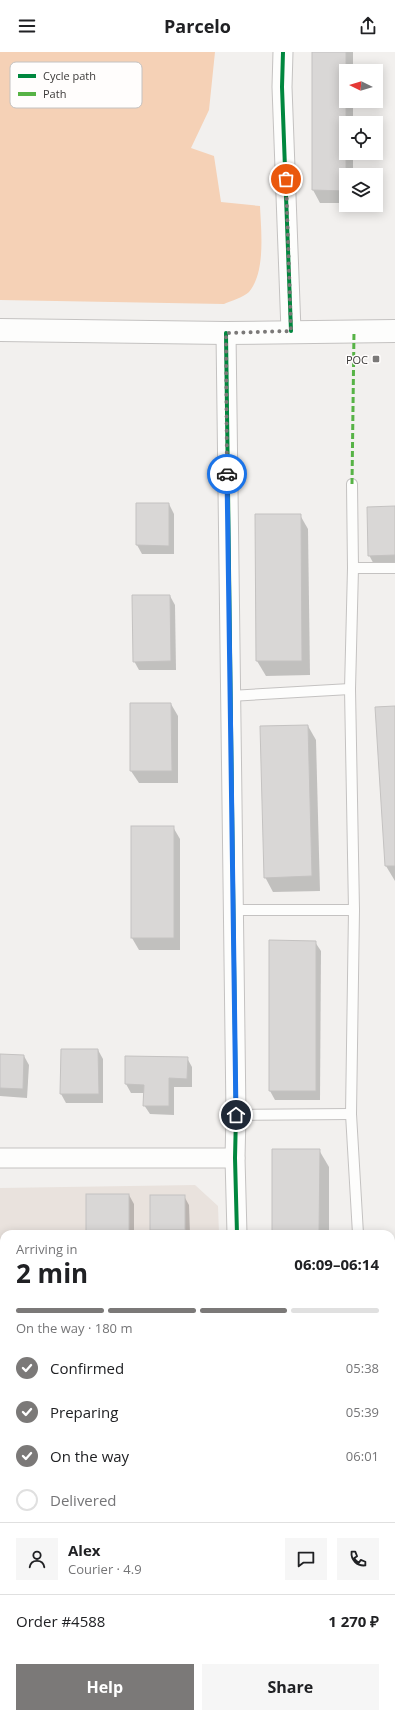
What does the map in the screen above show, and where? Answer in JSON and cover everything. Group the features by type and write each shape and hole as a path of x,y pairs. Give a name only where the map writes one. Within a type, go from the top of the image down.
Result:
{"main road":[{"path":"0,330 226,333 291,331 395,331"}],"street":[{"path":"283,52 282,87 291,331"},
{"path":"226,333 234,910 235,1158 238,1230"},
{"path":"0,1158 235,1158"}],"lane":[{"path":"352,484 353,568 350,689 354,910 351,1114 358,1230"},
{"path":"353,568 395,568"},
{"path":"230,696 350,689"},
{"path":"234,910 354,910"},
{"path":"236,1115 351,1114"}],"shaded area":[{"path":"0,52 215,52 209,110 191,148 214,156 221,202 260,206 260,262 258,274 249,292 224,304 0,300"},
{"path":"195,1185 218,1206 219,1230 0,1230 0,1188"}],"building":[{"path":"312,52 346,52 346,64 339,64 339,108 346,108 346,116 339,116 339,160 346,160 346,168 339,168 339,191 312,190"},
{"path":"136,503 169,503 169,546 136,545"},
{"path":"395,506 395,555 368,556 367,507"},
{"path":"255,514 301,514 302,661 256,661"},
{"path":"132,595 170,595 171,661 133,662"},
{"path":"130,703 171,703 172,771 130,771"},
{"path":"395,706 395,866 385,866 375,707"},
{"path":"308,725 312,876 264,878 260,726"},
{"path":"131,826 174,826 174,938 131,938"},
{"path":"269,940 316,941 316,1091 269,1091"},
{"path":"61,1049 98,1049 99,1094 60,1094"},
{"path":"0,1054 24,1055 23,1089 0,1088"},
{"path":"125,1056 188,1057 187,1079 169,1078 169,1106 143,1106 144,1085 125,1084"},
{"path":"272,1149 320,1149 319,1230 272,1230"},
{"path":"86,1194 129,1194 129,1230 86,1230"},
{"path":"150,1195 185,1195 185,1230 150,1230"}],"marked path":[{"path":"352,484 354,331"}],"cycle path":[{"path":"283,52 282,87 291,331"},
{"path":"226,333 237,1230"}],"way so far":[{"path":"227,474 226,333 291,331 286,179"}],"place":[{"name":"РОС","path":"376,359"}],"route":[{"path":"227,474 236,1115"}]}
